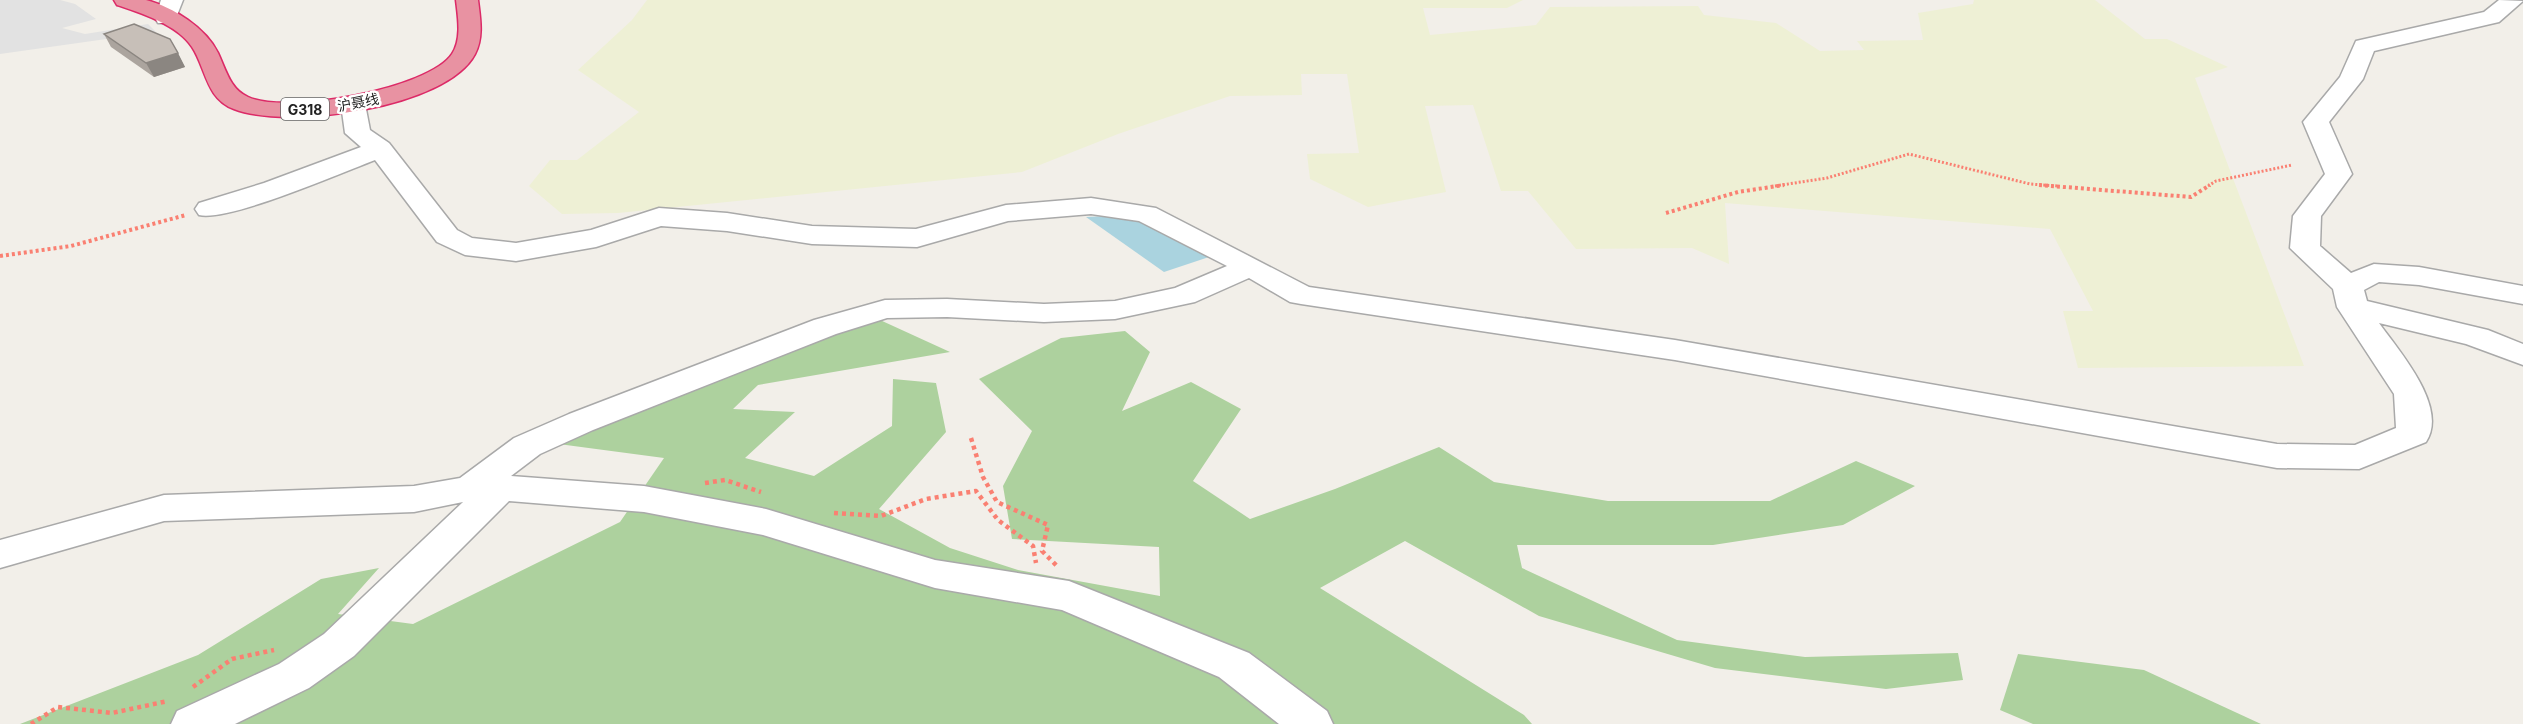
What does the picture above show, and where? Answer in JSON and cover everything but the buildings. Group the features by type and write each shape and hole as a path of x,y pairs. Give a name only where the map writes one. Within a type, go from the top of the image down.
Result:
{"highway":[{"name":"沪聂线","path":"125,0 169,9 202,44 224,91 240,104 274,111 353,104 396,94 433,79 458,61 469,43 467,0"}],"street":[{"path":"353,104 358,133 380,150 447,236 465,246 516,252 596,238 659,217 727,222 812,235 917,238 1006,213 1091,206 1146,214 1301,295 1675,350 2277,456 2359,458 2414,434 2411,394 2350,297 2305,248 2307,216 2339,174 2316,122 2351,79 2364,46 2491,17 2513,0"},
{"path":"209,209 258,196 282,184 380,150"},
{"path":"184,706 294,676 339,645 527,446 580,422 825,327 885,309 946,308 1044,313 1115,310 1184,295 1251,267"},
{"path":"2350,297 2374,273 2419,276 2523,295"},
{"path":"2350,297 2477,337 2523,355"},
{"path":"0,554 164,508 414,500 485,489 540,489 666,503 766,522 935,574 1062,596 1234,664 1311,724"}],"path":[{"path":"1666,213 1738,192 1827,178 1909,154 2030,184 2191,197 2216,181 2292,165"},
{"path":"0,256 29,254 123,234 209,209"},
{"path":"971,438 983,477 997,502 1048,525 1042,551 1063,572 1062,596"},
{"path":"838,514 881,516 926,499 976,491 998,520 1032,546 1039,580 1062,596"},
{"path":"31,724 58,707 112,713 184,706 232,660 282,648"}],"green space":[{"path":"647,0 1523,0 1507,8 1423,8 1430,35 1536,25 1550,7 1698,6 1704,15 1776,23 1820,51 1864,50 1857,41 1923,40 1918,13 1973,4 1974,0 2095,0 2145,39 2167,39 2228,67 2195,78 2304,366 2078,368 2063,311 2093,311 2050,229 1725,203 1729,264 1692,248 1576,249 1528,191 1501,191 1473,105 1425,106 1446,192 1368,207 1310,179 1307,154 1359,153 1347,74 1301,74 1302,95 1230,96 1118,134 1022,172 618,213 562,214 529,186 550,160 577,160 639,112 578,70 632,20"},
{"path":"880,320 950,352 758,385 733,409 795,412 745,458 814,476 892,426 893,379 936,383 946,432 879,509 950,548 1018,570 1160,596 1159,547 1012,539 1003,486 1032,431 979,379 1061,338 1125,331 1150,352 1122,411 1191,382 1241,409 1193,481 1250,519 1335,489 1439,447 1494,482 1608,501 1770,501 1856,461 1915,486 1843,525 1713,545 1517,545 1522,568 1677,640 1805,657 1958,653 1963,680 1886,689 1715,668 1539,616 1405,541 1320,588 1524,715 1532,724 20,724 198,655 321,579 379,568 338,614 413,624 620,522 664,458 551,443 811,340"},
{"path":"2018,654 2144,670 2261,724 2033,724 2000,710"}],"shaded area":[{"path":"0,0 60,0 75,4 96,19 62,28 85,34 148,24 156,32 0,54"}],"water":[{"path":"1127,215 1162,229 1209,257 1164,272 1086,217"}]}
